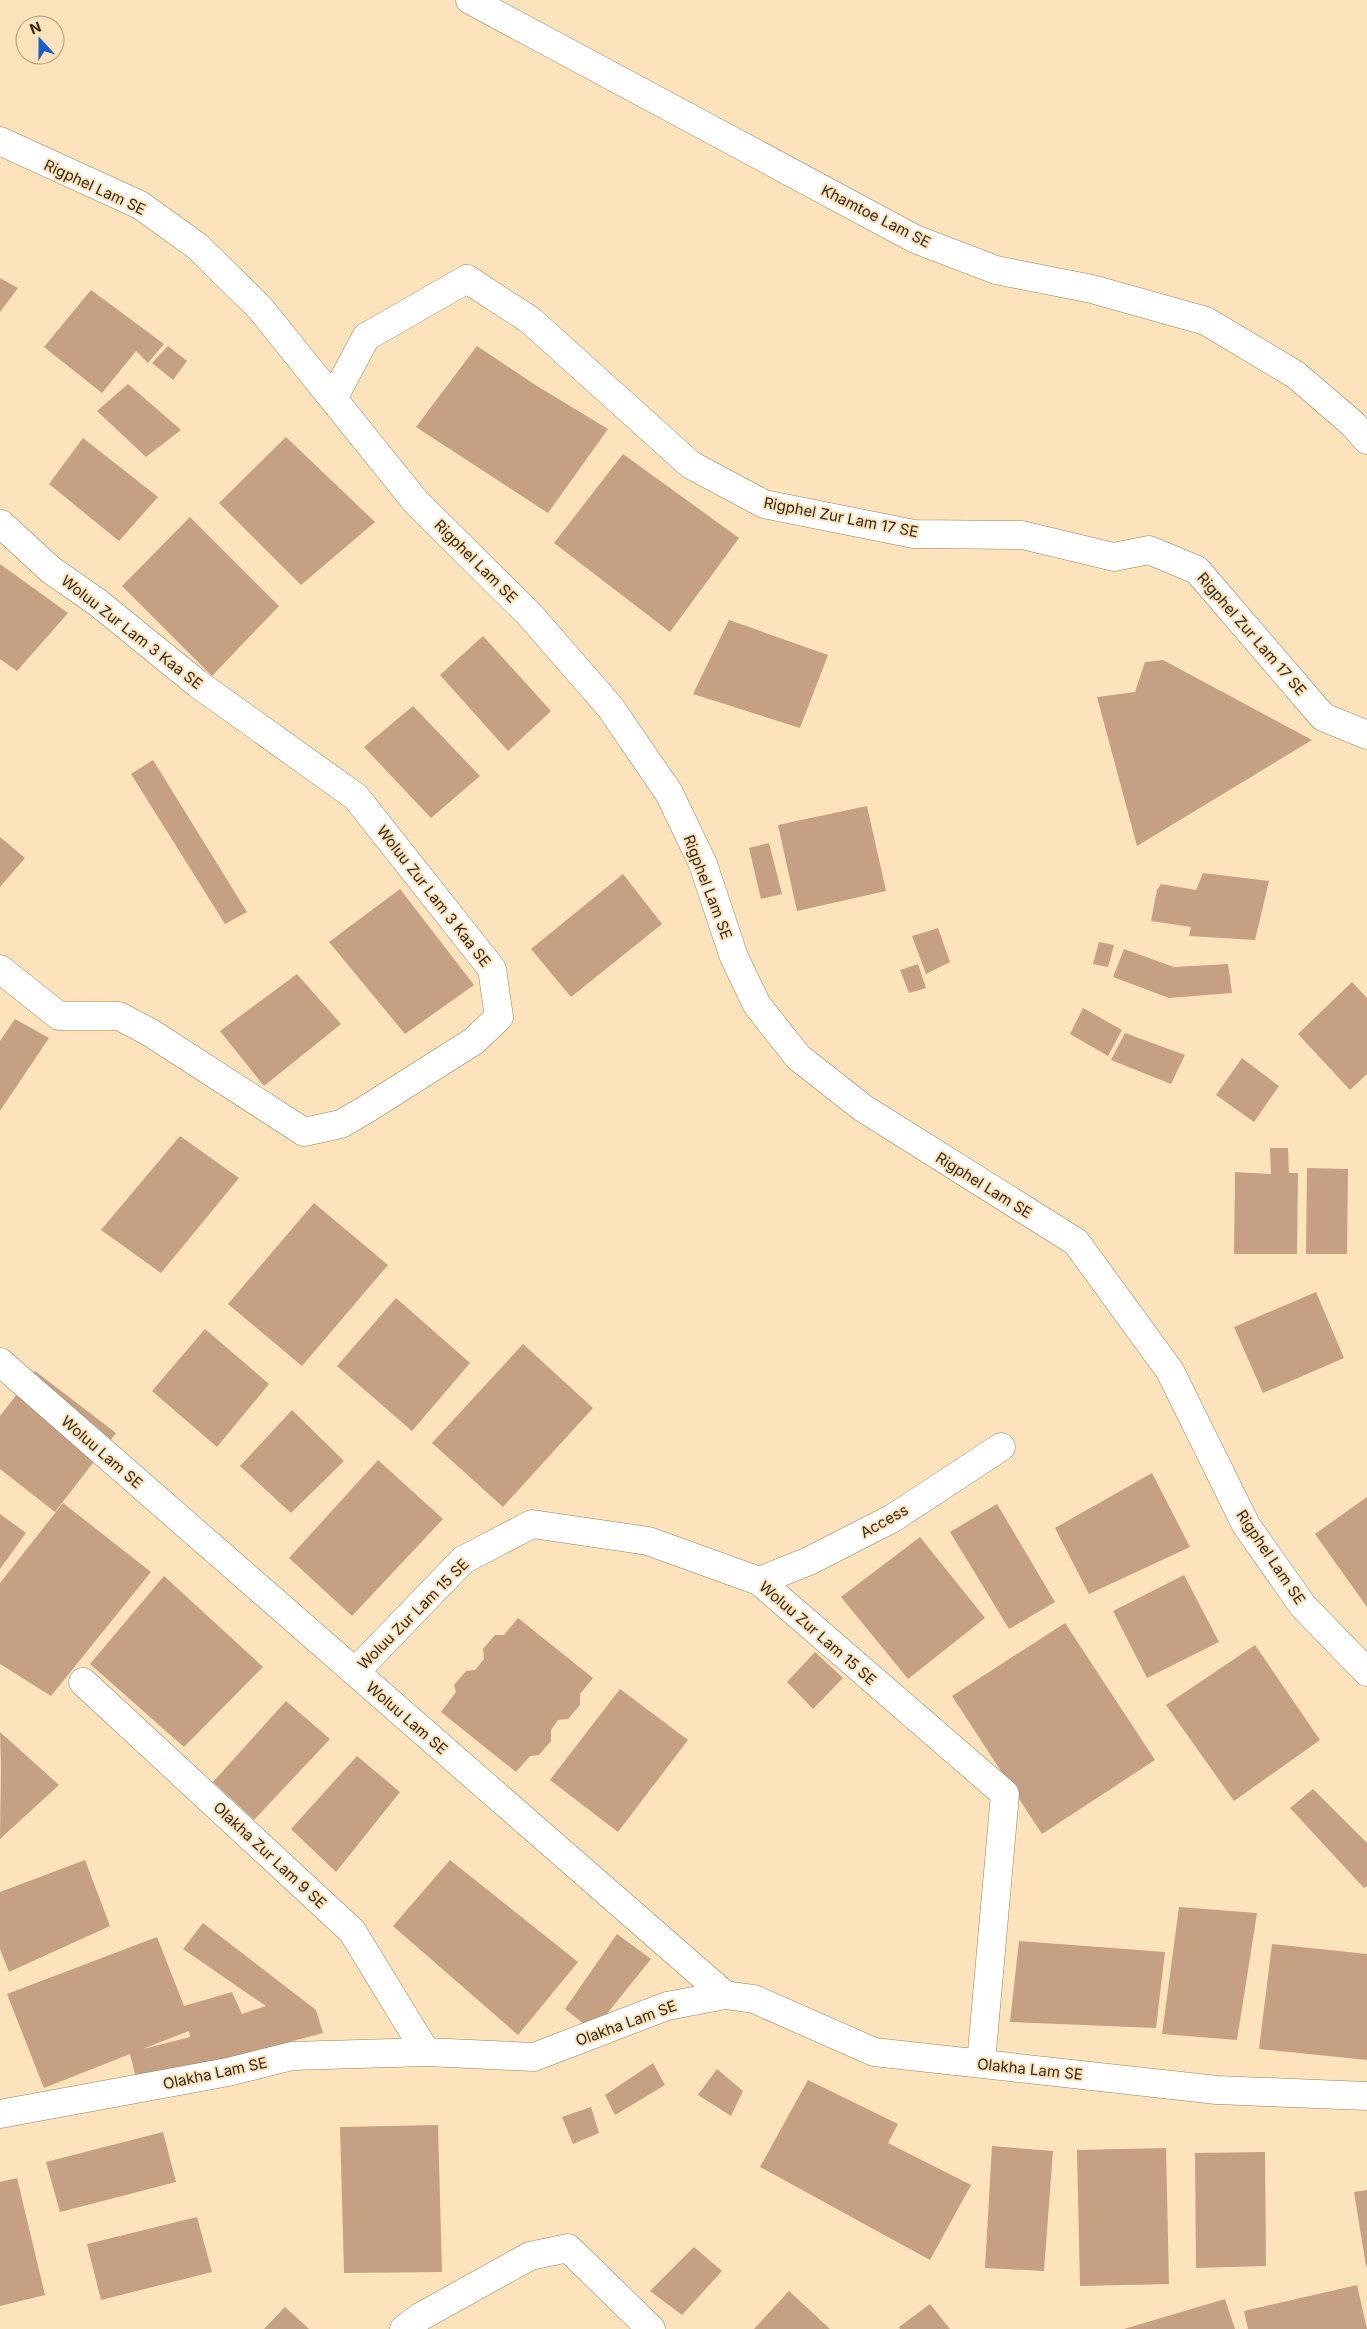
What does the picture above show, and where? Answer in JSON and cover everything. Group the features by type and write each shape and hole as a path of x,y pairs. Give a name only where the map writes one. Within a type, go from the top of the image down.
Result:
{"street":[{"name":"Khamtoe Lam SE","path":"470,0 915,239 996,270 1092,289 1206,321 1296,375 1353,424 1367,440"},
{"name":"Rigphel Lam SE","path":"0,142 140,205 197,246 260,308 334,397 416,502 529,614 610,707 669,793 702,864 734,957 757,1006 798,1057 864,1108 1076,1242 1170,1371 1246,1525 1304,1606 1367,1672"},
{"name":"Rigphel Zur Lam 17 SE","path":"334,397 366,337 467,279 530,320 691,464 764,504 914,534 1022,535 1114,557 1149,550 1197,570 1323,717 1367,735"},
{"name":"Woluu Zur Lam 3 Kaa SE","path":"0,969 59,1016 119,1016 151,1033 304,1132 341,1124 365,1110 474,1041 499,1017 492,968 356,797 198,684 98,602 51,570 1,524"},
{"name":"Woluu Lam SE","path":"0,1362 725,1995"},
{"name":"Access","path":"759,1581 808,1561 893,1518 1001,1447"},
{"name":"Woluu Zur Lam 15 SE","path":"355,1672 463,1560 532,1524 648,1541 759,1581 1005,1794 981,2063"},
{"name":"Olakha Zur Lam 9 SE","path":"83,1682 352,1931 426,2052"},
{"name":"Olakha Lam SE","path":"0,2114 228,2072 292,2056 426,2052 534,2057 667,2006 725,1995 754,1999 874,2052 1217,2090 1367,2096"},
{"path":"404,2329 420,2317 530,2256 568,2248 651,2329"}],"building":[{"path":"0,278 18,288 0,312"},
{"path":"91,290 164,344 148,363 136,351 102,393 44,347"},
{"path":"168,346 187,361 173,380 152,363"},
{"path":"477,346 537,386 608,429 548,513 416,427"},
{"path":"128,384 181,430 146,457 97,411"},
{"path":"286,437 375,522 301,585 219,503"},
{"path":"83,438 158,497 119,541 49,484"},
{"path":"623,454 739,538 670,632 554,543"},
{"path":"190,517 279,606 212,676 122,586"},
{"path":"0,564 68,613 17,671 0,659"},
{"path":"729,620 828,655 800,728 693,694"},
{"path":"483,636 551,711 508,751 440,675"},
{"path":"1163,660 1312,740 1137,846 1097,697 1135,692 1145,662"},
{"path":"413,706 480,776 431,818 364,747"},
{"path":"153,760 247,912 225,924 131,774"},
{"path":"867,806 886,891 797,911 778,825"},
{"path":"0,837 25,858 0,887"},
{"path":"769,843 782,894 761,899 749,848"},
{"path":"1203,873 1269,881 1255,940 1189,936 1191,927 1151,921 1157,890 1161,884 1196,890"},
{"path":"623,874 662,924 571,997 531,949"},
{"path":"400,889 474,985 405,1034 329,942"},
{"path":"938,928 950,962 926,974 912,936"},
{"path":"1099,942 1114,945 1108,967 1093,964"},
{"path":"1124,949 1174,967 1228,964 1232,993 1169,998 1113,977"},
{"path":"918,964 926,988 909,993 900,970"},
{"path":"297,974 341,1024 264,1086 220,1031"},
{"path":"1352,982 1367,998 1367,1074 1350,1090 1298,1034"},
{"path":"1083,1008 1122,1030 1108,1056 1070,1034"},
{"path":"15,1019 49,1038 0,1111 0,1041"},
{"path":"1125,1033 1185,1055 1171,1084 1111,1060"},
{"path":"1242,1058 1279,1086 1254,1122 1216,1095"},
{"path":"180,1136 239,1178 161,1273 101,1230"},
{"path":"1270,1148 1288,1148 1289,1173 1298,1173 1297,1254 1234,1254 1235,1172 1271,1174"},
{"path":"1307,1168 1348,1169 1347,1254 1306,1254"},
{"path":"314,1203 388,1265 302,1366 228,1304"},
{"path":"1316,1292 1344,1358 1263,1393 1234,1327"},
{"path":"396,1298 470,1363 412,1431 337,1366"},
{"path":"205,1329 269,1384 217,1447 152,1391"},
{"path":"523,1344 593,1408 503,1507 432,1443"},
{"path":"35,1371 116,1433 55,1512 0,1469 0,1416"},
{"path":"292,1410 344,1461 291,1513 240,1466"},
{"path":"378,1460 443,1519 352,1616 289,1558"},
{"path":"1152,1473 1190,1547 1089,1594 1055,1528"},
{"path":"1367,1497 1367,1607 1315,1534"},
{"path":"63,1503 151,1572 51,1696 0,1664 0,1583"},
{"path":"997,1504 1055,1602 1009,1629 950,1532"},
{"path":"0,1514 26,1533 0,1569"},
{"path":"920,1537 985,1618 908,1679 841,1597"},
{"path":"1184,1575 1219,1642 1147,1678 1113,1611"},
{"path":"164,1576 263,1667 184,1747 90,1664"},
{"path":"518,1618 593,1678 580,1694 580,1705 568,1719 558,1720 551,1730 551,1741 539,1755 530,1756 516,1772 441,1712 456,1692 454,1685 466,1671 475,1670 484,1659 483,1649 495,1635 504,1635"},
{"path":"1065,1623 1155,1760 1042,1834 952,1696"},
{"path":"1255,1645 1320,1740 1234,1801 1166,1705"},
{"path":"815,1652 843,1678 813,1709 787,1682"},
{"path":"620,1689 688,1740 618,1832 550,1780"},
{"path":"286,1701 330,1739 254,1820 213,1782"},
{"path":"0,1732 59,1785 0,1839 1,1767"},
{"path":"357,1756 400,1792 336,1872 291,1829"},
{"path":"1313,1789 1367,1843 1367,1886 1364,1888 1290,1808"},
{"path":"85,1860 110,1926 9,1972 0,1949 0,1892"},
{"path":"450,1860 578,1962 518,2035 393,1926"},
{"path":"1179,1907 1257,1913 1237,2040 1162,2034"},
{"path":"203,1923 316,2010 323,2033 137,2082 130,2054 44,2088 7,1994 157,1937 184,2006 232,1992 242,2014 266,2006 183,1949","holes":["189,2031 190,2037 143,2049"]},
{"path":"617,1934 651,1959 593,2031 565,2009"},
{"path":"1019,1941 1165,1952 1156,2028 1010,2022"},
{"path":"1272,1944 1367,1954 1367,2060 1259,2049"},
{"path":"653,2063 665,2085 615,2115 605,2095"},
{"path":"717,2069 743,2091 731,2116 698,2095"},
{"path":"808,2080 898,2124 888,2143 971,2185 930,2260 760,2167"},
{"path":"591,2107 599,2133 573,2144 562,2117"},
{"path":"438,2125 442,2272 344,2273 340,2127"},
{"path":"163,2132 176,2182 60,2212 46,2162"},
{"path":"992,2146 1053,2151 1044,2271 985,2268"},
{"path":"1166,2148 1169,2284 1080,2286 1077,2150"},
{"path":"1265,2152 1266,2266 1196,2268 1195,2153"},
{"path":"17,2178 45,2295 0,2306 0,2182"},
{"path":"1367,2190 1367,2266 1366,2266 1354,2192"},
{"path":"197,2217 212,2272 101,2300 87,2244"},
{"path":"694,2247 722,2271 682,2315 650,2291"},
{"path":"1357,2285 1367,2329 1248,2329 1244,2311"},
{"path":"789,2291 830,2329 754,2329"},
{"path":"1225,2299 1235,2329 1124,2329"},
{"path":"930,2304 950,2329 900,2329 899,2327"},
{"path":"285,2307 309,2329 264,2329"}]}
